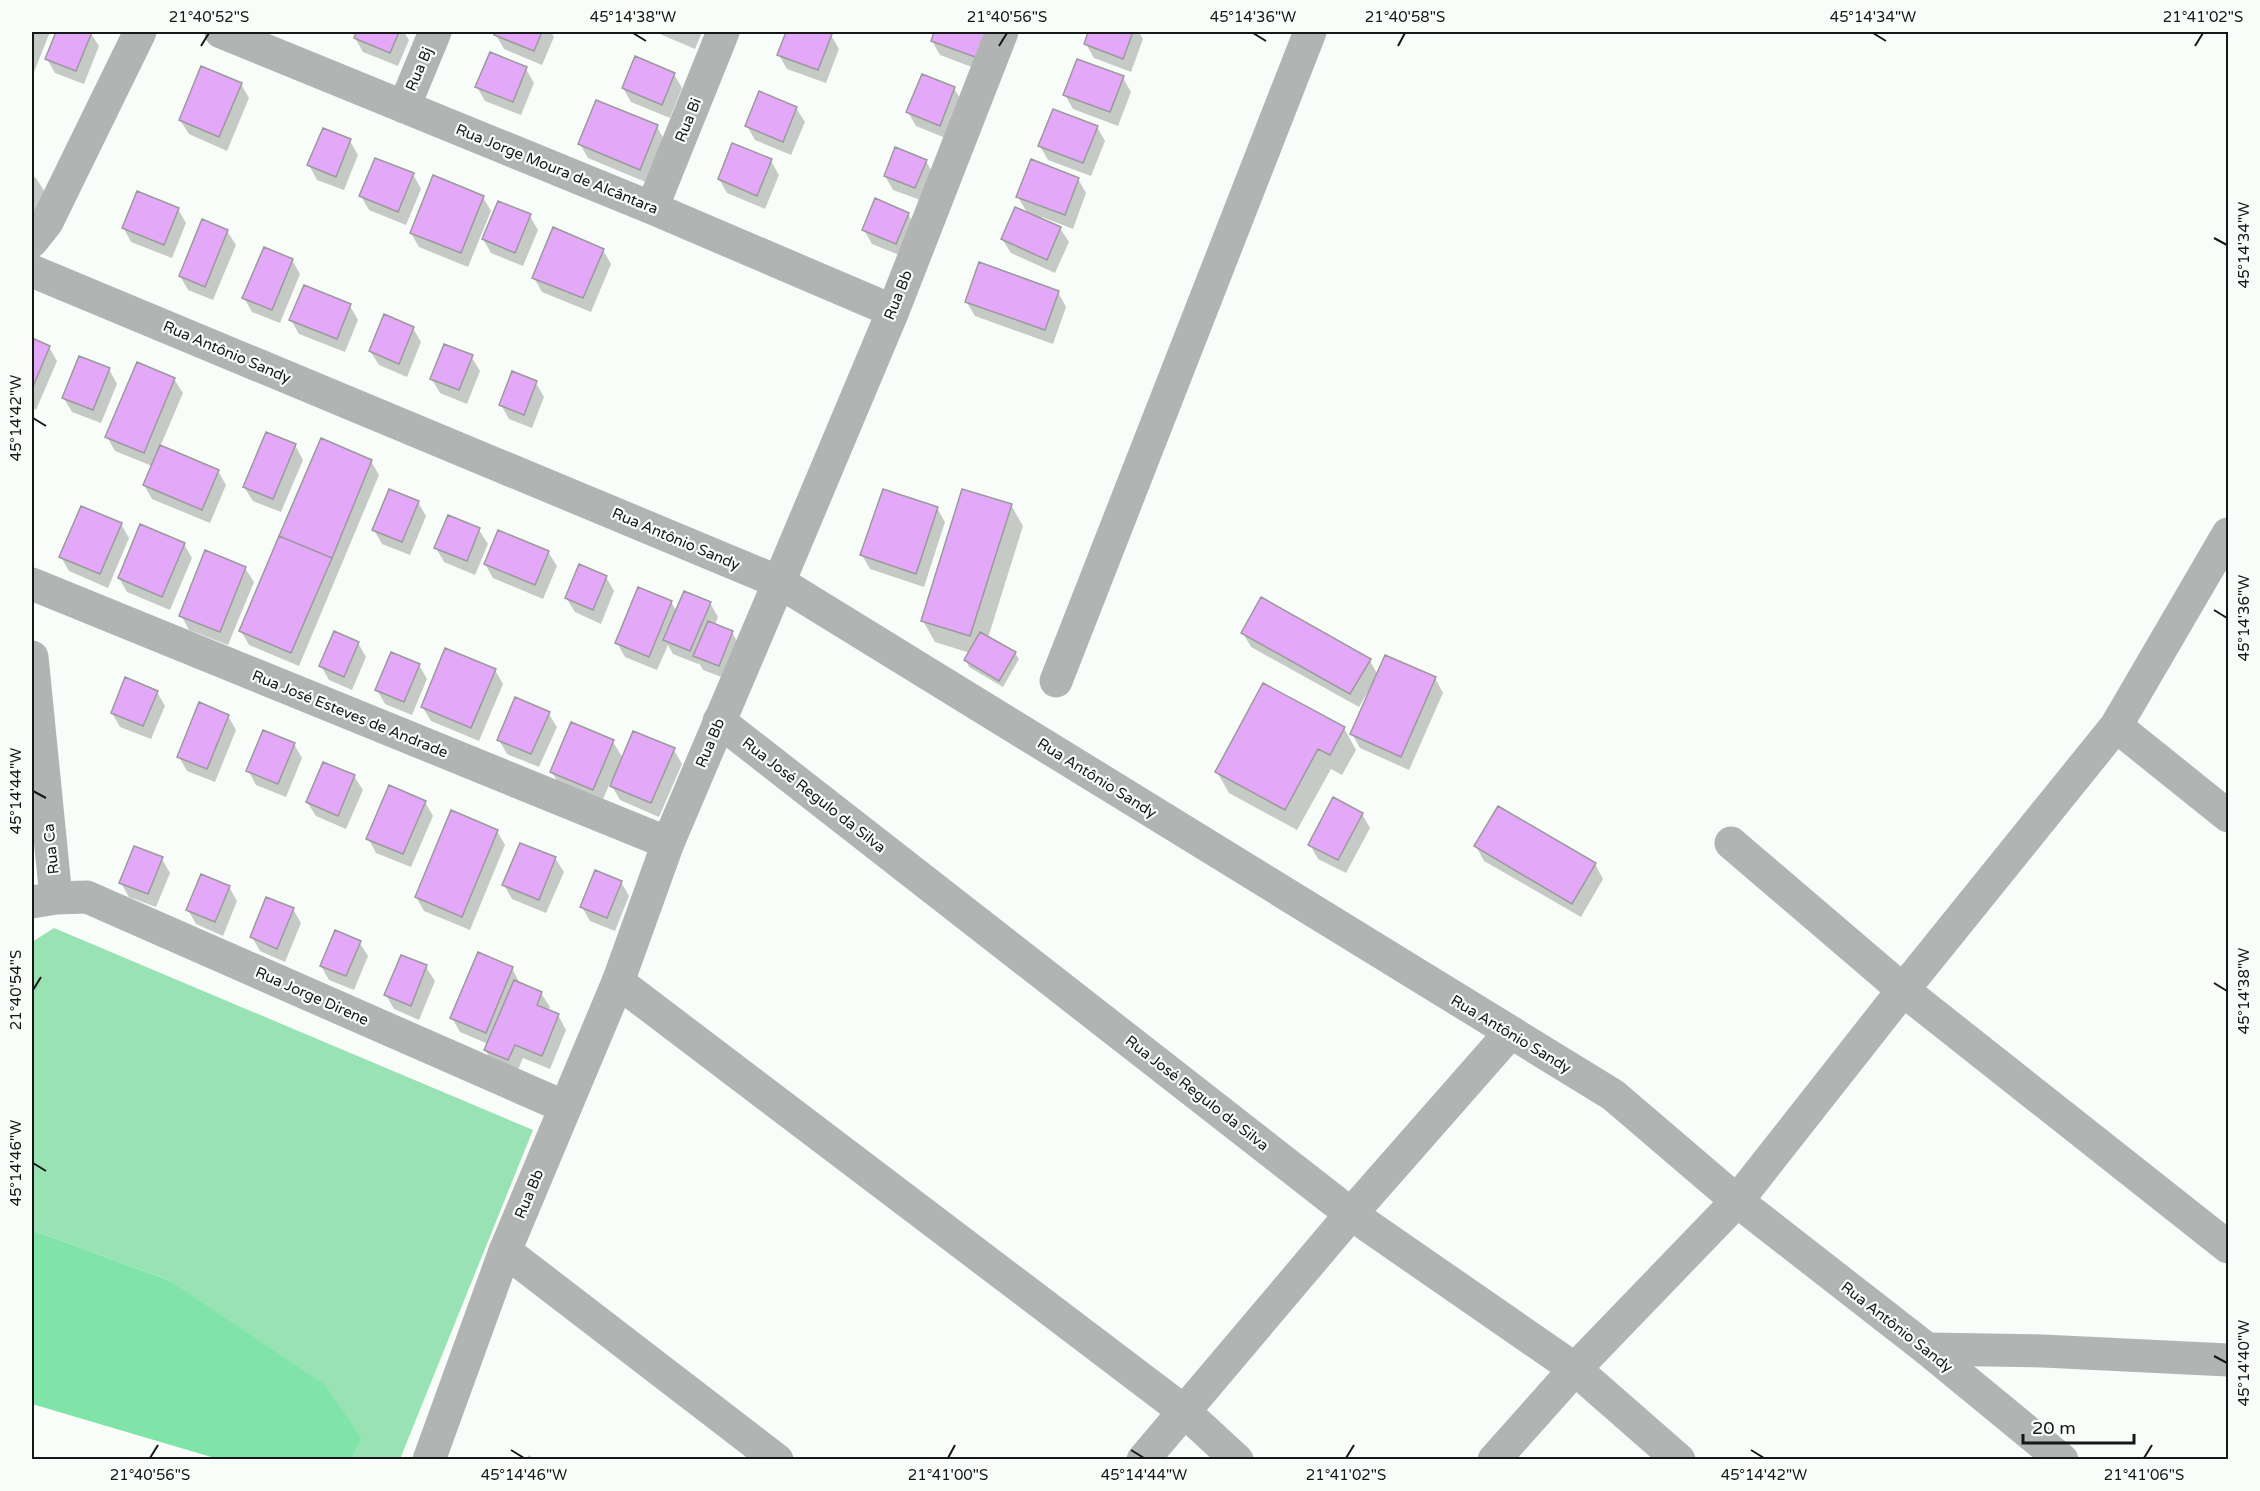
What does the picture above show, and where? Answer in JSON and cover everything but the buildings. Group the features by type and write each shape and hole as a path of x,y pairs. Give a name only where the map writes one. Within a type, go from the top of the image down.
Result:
{"street":[{"path":"32,241 47,222 141,32"},
{"name":"Rua Jorge Moura de Alcântara","path":"220,32 652,208 893,310"},
{"name":"Rua Bj","path":"404,107 435,32"},
{"name":"Rua Bi","path":"652,208 723,32"},
{"name":"Rua Bb","path":"429,1460 505,1251 618,982 668,843 893,310 1002,32"},
{"path":"1056,681 1310,32"},
{"name":"Rua Antônio Sandy","path":"32,271 779,582 1510,1034 1613,1095 1737,1201 1927,1349 2062,1460"},
{"path":"1494,1460 1575,1369 1737,1201 1903,990 2116,726 2229,534"},
{"name":"Rua José Esteves de Andrade","path":"32,585 668,843"},
{"name":"Rua Ca","path":"32,657 44,900"},
{"name":"Rua José Regulo da Silva","path":"719,721 1351,1214 1575,1369 1679,1460"},
{"path":"2116,726 2229,816"},
{"path":"1731,843 1903,990 2229,1247"},
{"name":"Rua Jorge Direne","path":"44,900 87,897 565,1107"},
{"path":"618,982 1185,1412 1237,1460"},
{"path":"1143,1460 1351,1214 1510,1034"},
{"path":"505,1251 777,1460"},
{"path":"1927,1349 2043,1351 2229,1360"}],"green space":[{"path":"54,928 533,1130 400,1459 351,1459 362,1439 168,1280 32,1230 32,942"},
{"path":"32,1230 168,1280 325,1385 362,1439 351,1459 218,1459 32,1404"}]}
